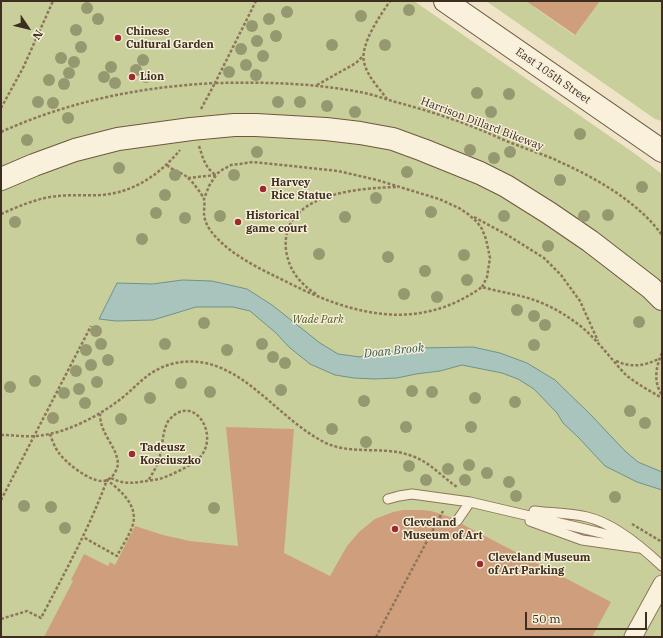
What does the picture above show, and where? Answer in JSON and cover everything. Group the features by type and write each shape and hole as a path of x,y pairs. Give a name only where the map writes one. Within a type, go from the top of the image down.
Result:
{"main road":[{"name":"East 105th Street","path":"445,1 662,151"},
{"path":"1,179 75,150 118,139 191,129 241,125 360,132 393,139 423,150 480,173 506,186 549,213 628,270 651,288 662,299"}],"street":[{"path":"632,637 662,584"}],"lane":[{"path":"388,499 412,494 470,502 493,507 587,517 611,528 633,541 643,548 662,566"},
{"path":"457,521 470,502"},
{"path":"493,507 582,540 643,548"}],"path":[{"path":"1,108 23,68 53,1"},
{"path":"200,110 256,1"},
{"path":"387,99 367,70 364,55 371,30 390,1"},
{"path":"315,86 356,63 364,55"},
{"name":"Harrison Dillard Bikeway","path":"1,132 35,118 76,104 126,92 176,86 215,83 269,82 355,91 418,108 481,130 559,161 628,201 654,223 662,235"},
{"path":"191,129 192,137 200,147 206,166 216,175"},
{"path":"1,214 34,200 49,197 73,194 102,195 123,191 141,183 158,172 180,150"},
{"path":"468,214 477,222 486,239 489,250 489,267 487,277 482,287 463,299 439,308 412,314 376,314 323,299 255,266 223,245 206,224 204,216 204,200 209,186 220,171 231,165 253,162 338,171 401,187 439,199 468,214 509,236 544,258 561,275 580,301 598,343"},
{"path":"167,164 188,178 204,200"},
{"path":"188,178 216,175"},
{"path":"323,299 299,281 289,265 286,244 288,230 295,217 312,203 333,194 355,190 401,187"},
{"path":"482,287 544,303 564,314 579,325 598,343 627,375 645,389 662,398"},
{"path":"1,500 91,326"},
{"path":"662,353 657,363 657,382 659,391 662,394"},
{"path":"614,360 625,365 632,366 644,365 659,359"},
{"path":"1,435 34,436 50,434 71,427 100,413 124,397 149,373 179,363 197,362 216,365 233,372 322,441 347,449 396,452 412,456 424,461 446,480 459,488"},
{"path":"111,478 122,483 138,483 158,480 193,463 203,452 206,443 206,429 201,418 194,412 187,410 178,412 166,424 159,462 148,481"},
{"path":"50,434 58,452 66,463 91,478 101,481 107,480 111,478 117,466 117,460 100,422 100,413"},
{"path":"83,537 117,556 133,524 133,516 128,499 107,480"},
{"path":"1,619 27,611 41,618 94,514 107,480"},
{"path":"376,637 443,511"},
{"path":"630,523 662,542"}],"green space":[{"name":"Wade Park","path":"1,1 414,1 634,153 662,174 662,637 1,637"},
{"path":"486,1 539,1 534,7 574,35 600,1 662,1 662,121 655,119"}],"water":[{"path":"183,280 212,281 247,289 272,305 320,343 338,354 360,357 375,352 396,352 420,348 473,347 500,353 527,363 555,380 625,451 638,462 662,472 662,490 637,482 605,466 563,423 557,413 534,389 518,379 502,373 462,365 440,371 397,378 354,378 335,375 310,364 250,311 233,307 196,307 153,320 116,321 99,319 117,283 152,284"}],"building":[{"path":"526,1 600,1 575,35"},
{"name":"Cleveland Museum of Art","path":"226,427 294,429 284,553 330,576 347,546 359,532 375,519 403,510 421,510 431,511 450,517 452,518 451,523 454,526 459,527 462,524 611,602 592,637 44,637 73,581 71,580 84,554 108,566 110,562 115,565 135,526 163,535 190,541 238,546"}],"place":[{"name":"Chinese Cultural Garden","path":"118,38"},
{"name":"Lion","path":"132,77"},
{"name":"Harvey Rice Statue","path":"263,189"},
{"name":"Historical game court","path":"238,222"},
{"name":"Tadeusz Kosciuszko","path":"132,454"},
{"name":"Cleveland Museum of Art","path":"395,529"},
{"name":"Cleveland Museum of Art Parking","path":"480,564"}],"water label":[{"name":"Doan Brook","path":"394,351"}]}
